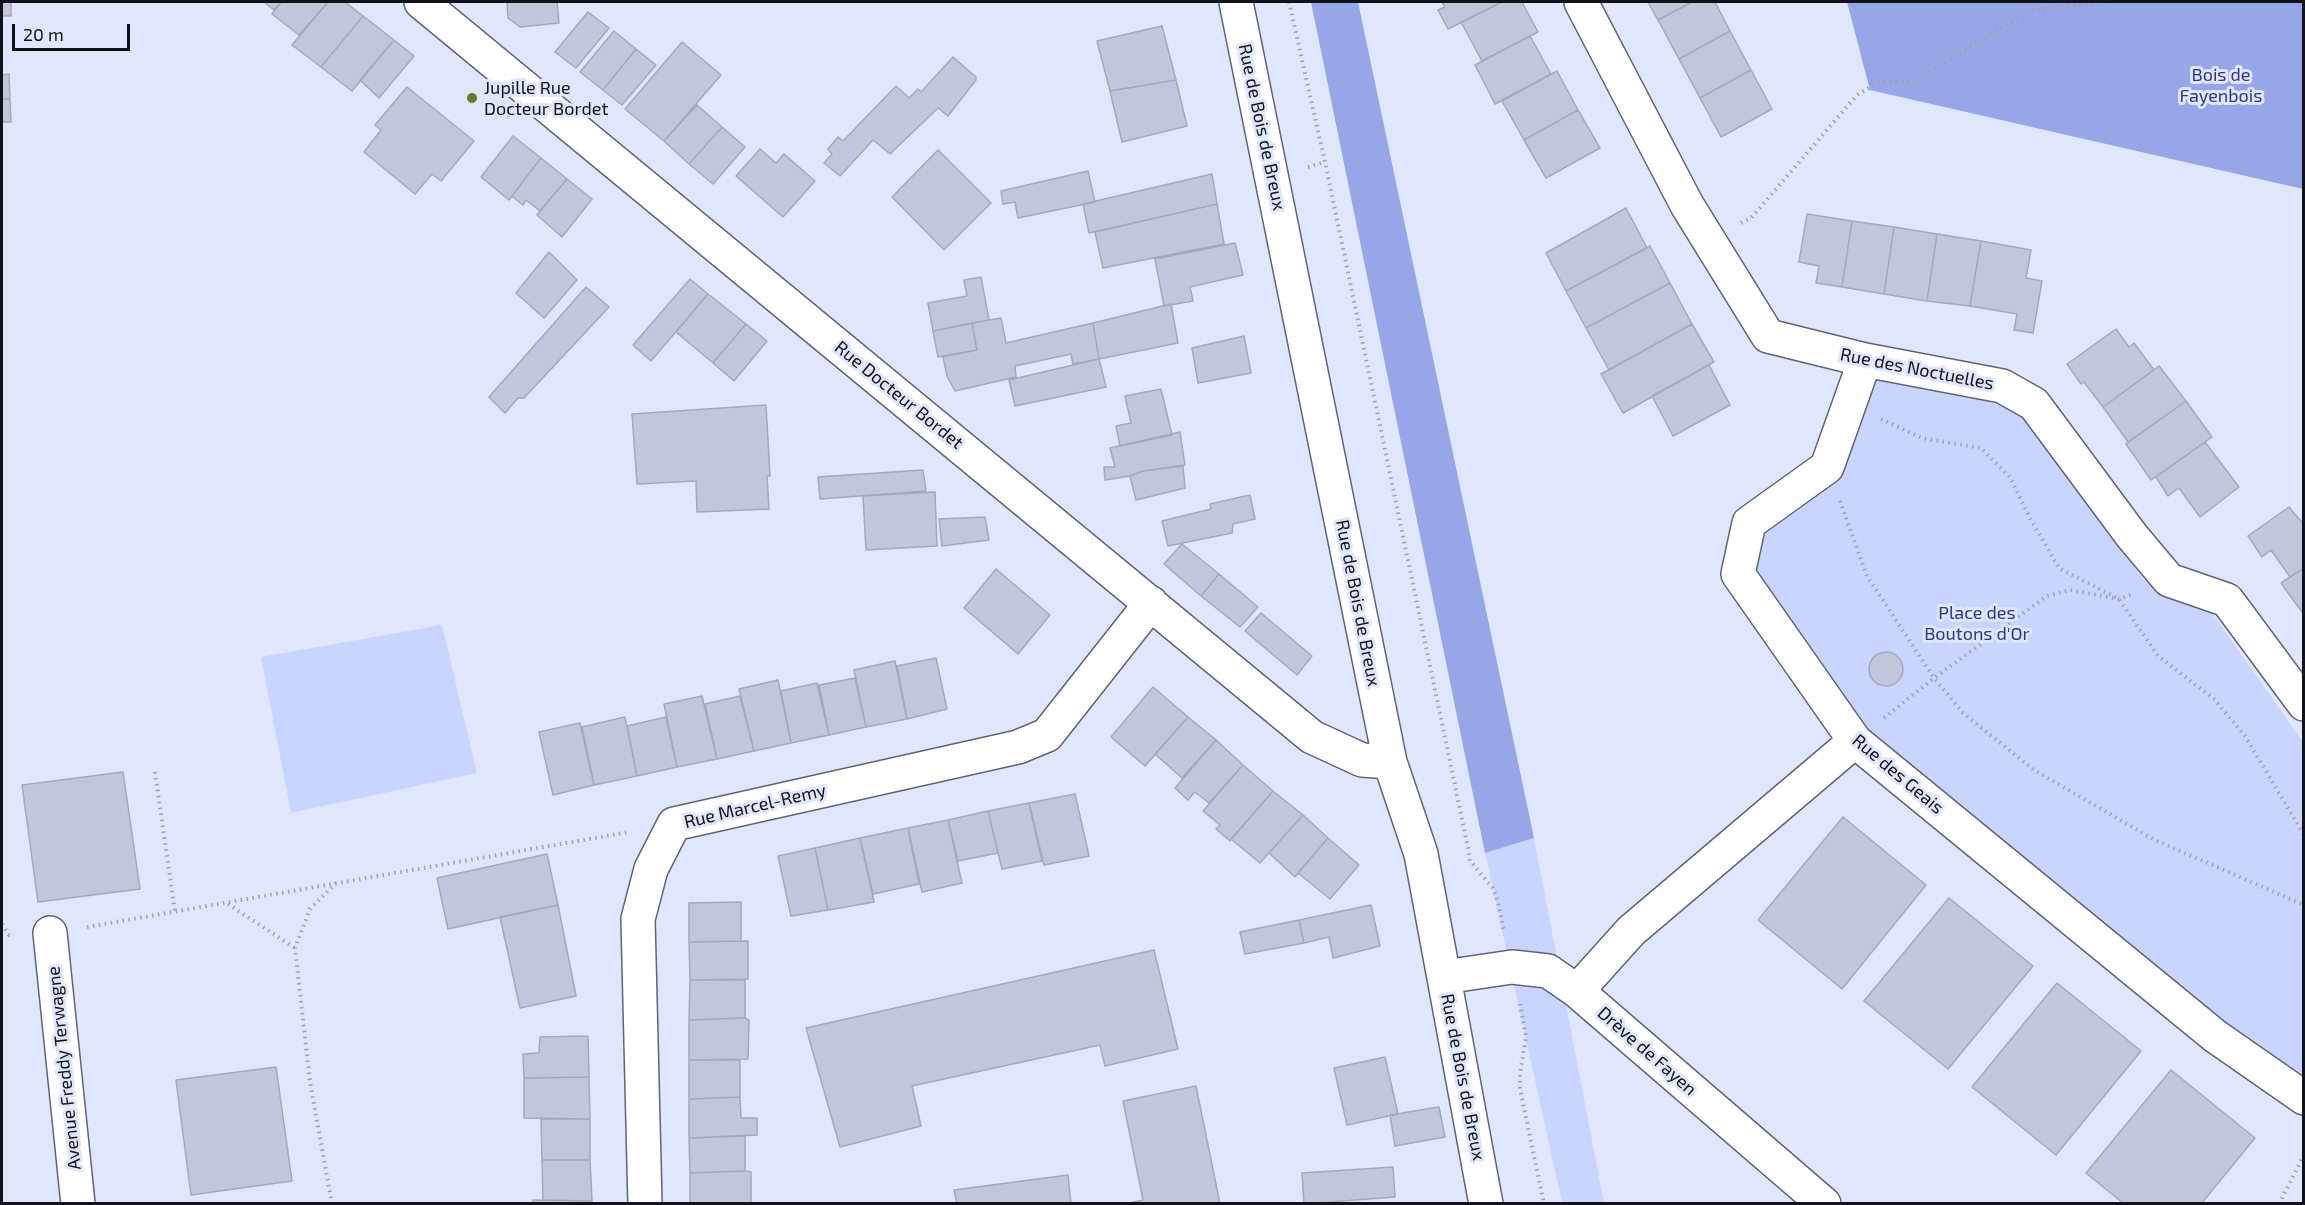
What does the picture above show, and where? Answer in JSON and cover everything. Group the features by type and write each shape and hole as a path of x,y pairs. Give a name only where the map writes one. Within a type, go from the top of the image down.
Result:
{"street":[{"name":"Rue Docteur Bordet","path":"421,2 1312,737 1362,760 1390,762"},
{"name":"Rue de Bois de Breux","path":"1236,2 1390,762 1421,854 1486,1203"},
{"name":"Rue des Noctuelles","path":"1581,2 1687,205 1768,336 1865,360 2002,386 2034,404 2132,537 2169,580"},
{"path":"1827,467 1865,360"},
{"name":"Rue des Geais","path":"1827,467 1749,523 1738,574 1855,741 2215,1036 2304,1098"},
{"path":"2169,580 2227,600 2304,704"},
{"name":"Rue Marcel-Remy","path":"645,1203 638,919 651,869 674,824 1018,747 1047,735 1151,603"},
{"path":"1577,991 1631,931 1855,741"},
{"name":"Avenue Freddy Terwagne","path":"50,933 78,1203"},
{"name":"Drève de Fayen","path":"1444,977 1512,967 1548,971 1577,991 1824,1203"}],"path":[{"path":"1289,2 1470,861 1493,888 1496,895 1512,967 1526,1037 1520,1089 1544,1203"},
{"path":"1709,241 1750,218 1857,95 1879,82 1913,82 2029,11 2105,2"},
{"path":"1851,401 1869,414 1922,438 1981,448 2010,477 2031,520 2059,568 2120,599 2158,656 2214,699 2245,736 2304,835"},
{"path":"1827,467 1867,576 1934,678 1963,713 2034,770 2155,840 2304,905"},
{"path":"1855,741 1934,678 2046,596 2070,590 2120,599 2169,580"},
{"path":"154,772 175,912"},
{"path":"50,933 228,904 337,882 674,824"},
{"path":"332,1203 310,1082 295,948 310,909 337,882"},
{"path":"228,904 295,948"},
{"path":"2279,1203 2304,1155"}],"green space":[{"path":"1311,2 1358,2 1534,838 1485,853"},
{"name":"Bois de Fayenbois","path":"1847,2 2303,2 2303,189 1870,90"},
{"name":"Place des Boutons d'Or","path":"1871,376 1963,391 2020,413 2143,579 2163,593 2212,613 2303,742 2303,1087 1868,744 1749,579 1754,540"},
{"path":"442,625 477,773 291,813 261,657"},
{"path":"1534,838 1604,1203 1562,1203 1485,853"}],"building":[{"path":"2,2 11,2 11,16 2,16"},
{"path":"264,2 281,2 274,10"},
{"path":"281,2 328,2 299,35 272,14"},
{"path":"328,2 345,2 363,16 321,67 292,45"},
{"path":"507,2 557,2 559,23 520,27 508,18"},
{"path":"1442,2 1502,2 1448,29 1438,10 1445,7"},
{"path":"1502,2 1522,2 1538,32 1482,61 1461,22"},
{"path":"1648,2 1692,2 1658,20"},
{"path":"1692,2 1715,2 1730,31 1679,59 1658,20"},
{"path":"588,12 609,28 576,68 555,52"},
{"path":"363,16 394,40 352,91 321,67"},
{"path":"1162,26 1176,80 1110,91 1097,41"},
{"path":"614,31 636,49 603,90 580,72"},
{"path":"1730,31 1751,70 1700,98 1679,59"},
{"path":"1530,36 1551,74 1495,104 1475,65"},
{"path":"394,40 414,56 379,98 360,80"},
{"path":"682,42 721,75 664,141 625,109"},
{"path":"636,49 656,65 622,105 603,90"},
{"path":"953,57 976,77 976,80 948,116 938,108 890,154 873,140 840,176 824,163 832,154 828,149 838,137 843,141 896,86 909,98 918,89 921,92"},
{"path":"1751,70 1772,109 1721,137 1700,98"},
{"path":"1557,71 1578,110 1524,140 1502,101"},
{"path":"9,74 10,99 2,99 2,75"},
{"path":"1176,80 1187,126 1122,142 1110,91"},
{"path":"407,87 474,141 441,181 432,174 415,194 364,152 381,130 375,125"},
{"path":"2,99 10,99 11,122 2,122"},
{"path":"697,105 722,127 689,164 664,141"},
{"path":"1578,110 1600,148 1546,178 1524,140"},
{"path":"722,127 745,147 713,184 689,164"},
{"path":"513,136 541,158 509,200 481,177"},
{"path":"760,149 776,163 784,154 815,181 783,217 736,176"},
{"path":"938,150 991,203 944,250 892,197"},
{"path":"541,158 567,179 540,211 526,200 523,205 512,196"},
{"path":"1088,171 1095,202 1018,218 1015,202 1003,204 1001,191"},
{"path":"1212,174 1217,204 1089,233 1083,204"},
{"path":"567,179 592,199 562,237 537,215"},
{"path":"1217,204 1224,244 1103,268 1095,232"},
{"path":"1626,208 1647,248 1566,291 1546,253"},
{"path":"1807,214 1852,221 1842,287 1816,283 1819,266 1799,262"},
{"path":"1852,221 1894,227 1884,294 1842,287"},
{"path":"1894,227 1937,234 1927,301 1884,294"},
{"path":"1937,234 1981,241 1970,306 1927,301"},
{"path":"1981,241 2031,250 2026,278 2042,281 2033,333 2014,330 2017,314 1970,306"},
{"path":"1235,243 1243,275 1190,287 1193,301 1164,306 1155,259"},
{"path":"1650,246 1670,283 1586,328 1566,291"},
{"path":"549,252 577,280 544,318 516,293"},
{"path":"981,277 989,320 933,331 928,303 967,296 964,280"},
{"path":"690,279 708,294 651,361 633,345"},
{"path":"1670,283 1692,324 1609,370 1586,328"},
{"path":"586,287 609,307 524,398 518,398 505,413 489,397"},
{"path":"708,294 746,324 713,363 676,332"},
{"path":"1171,304 1178,343 1099,359 1093,323"},
{"path":"1001,318 1006,343 1093,323 1099,359 1073,364 1071,354 1015,366 1016,377 955,391 947,376 943,357 977,350 972,323"},
{"path":"972,323 977,350 938,357 933,331"},
{"path":"746,324 767,341 734,381 713,363"},
{"path":"1692,324 1714,362 1623,413 1601,374"},
{"path":"2116,329 2129,347 2134,343 2154,370 2103,407 2084,382 2081,384 2067,364"},
{"path":"1244,336 1251,373 1198,383 1192,348"},
{"path":"1099,359 1106,387 1015,406 1009,380"},
{"path":"1709,365 1730,405 1673,436 1652,396"},
{"path":"2159,366 2186,401 2128,442 2103,407"},
{"path":"1161,389 1172,435 1120,446 1116,426 1131,423 1125,396"},
{"path":"2186,401 2212,437 2151,480 2126,444"},
{"path":"766,405 770,476 767,476 769,509 697,512 696,481 637,484 632,414"},
{"path":"1180,432 1185,465 1143,471 1130,476 1105,480 1104,467 1115,467 1110,448"},
{"path":"2205,442 2239,487 2200,517 2179,488 2168,496 2156,477"},
{"path":"1183,466 1185,488 1136,500 1130,476 1143,471"},
{"path":"923,470 926,491 820,499 818,477"},
{"path":"935,492 937,546 866,550 863,496"},
{"path":"1250,495 1255,519 1233,524 1232,533 1168,546 1162,521 1211,509 1210,504"},
{"path":"2289,507 2304,525 2304,568 2290,577 2271,550 2262,557 2248,536"},
{"path":"985,517 989,540 942,546 939,519"},
{"path":"1182,544 1219,574 1201,596 1164,564"},
{"path":"2304,568 2304,615 2281,583"},
{"path":"996,569 1050,615 1018,654 964,608"},
{"path":"1219,574 1258,607 1240,627 1201,596"},
{"path":"1261,613 1312,656 1297,675 1245,631"},
{"path":"1886,652 1898,657 1903,669 1898,681 1886,686 1874,681 1869,669 1874,657"},
{"path":"936,658 947,709 907,719 897,666"},
{"path":"895,661 907,719 866,727 854,670"},
{"path":"855,678 866,727 829,735 819,685"},
{"path":"778,680 791,743 754,751 739,689"},
{"path":"817,683 829,735 791,743 781,691"},
{"path":"1153,687 1188,717 1145,766 1111,737"},
{"path":"702,696 717,759 677,767 664,704"},
{"path":"740,696 754,751 717,759 705,704"},
{"path":"625,717 637,776 594,785 582,727"},
{"path":"666,717 677,767 637,776 627,726"},
{"path":"1188,717 1216,740 1182,778 1155,754"},
{"path":"580,723 594,785 553,795 539,732"},
{"path":"1216,740 1243,765 1209,803 1195,792 1188,800 1175,788"},
{"path":"1243,765 1273,791 1230,841 1216,829 1220,825 1203,811"},
{"path":"123,772 140,889 38,902 22,785"},
{"path":"1273,791 1303,815 1260,863 1231,839"},
{"path":"1075,794 1089,856 1044,865 1029,803"},
{"path":"1029,803 1042,861 1002,869 988,811"},
{"path":"988,811 998,853 958,861 948,820"},
{"path":"1303,815 1328,838 1295,877 1269,853"},
{"path":"1843,817 1926,885 1842,989 1758,920"},
{"path":"948,820 962,883 922,892 908,828"},
{"path":"908,828 919,884 873,894 860,838"},
{"path":"860,838 874,902 828,910 815,848"},
{"path":"1328,838 1359,865 1330,899 1298,873"},
{"path":"815,848 828,910 791,916 778,856"},
{"path":"547,854 558,905 448,929 437,878"},
{"path":"1949,898 2033,966 1948,1069 1864,1001"},
{"path":"741,902 741,941 689,942 689,903"},
{"path":"558,905 576,996 520,1008 500,917"},
{"path":"1371,905 1380,946 1333,958 1329,937 1304,943 1299,920"},
{"path":"1299,920 1304,943 1245,954 1240,932"},
{"path":"748,941 748,979 690,980 689,942"},
{"path":"1154,950 1178,1049 1105,1066 1100,1045 912,1086 921,1126 840,1147 806,1028"},
{"path":"690,980 745,980 745,1018 689,1020"},
{"path":"2057,983 2141,1051 2056,1155 1972,1087"},
{"path":"745,1018 749,1020 748,1059 689,1060 689,1020"},
{"path":"588,1036 589,1077 524,1078 523,1054 539,1053 540,1037"},
{"path":"1385,1057 1398,1114 1347,1125 1334,1068"},
{"path":"689,1060 740,1060 740,1097 689,1099"},
{"path":"276,1067 292,1181 191,1195 176,1080"},
{"path":"2171,1070 2255,1138 2201,1204 2124,1204 2086,1173"},
{"path":"589,1077 590,1119 524,1118 524,1078"},
{"path":"1196,1086 1220,1204 1125,1204 1143,1200 1123,1101"},
{"path":"740,1097 741,1118 757,1118 757,1135 689,1138 689,1099"},
{"path":"1439,1107 1445,1137 1395,1146 1390,1115"},
{"path":"541,1119 590,1119 590,1160 542,1160"},
{"path":"745,1136 745,1171 690,1173 689,1138"},
{"path":"542,1160 590,1160 592,1201 543,1200"},
{"path":"1393,1167 1395,1197 1304,1204 1302,1173"},
{"path":"751,1172 751,1204 690,1204 690,1173"},
{"path":"1068,1175 1071,1204 957,1204 954,1190"},
{"path":"533,1200 592,1201 592,1204 533,1204"}],"place":[{"name":"Jupille Rue Docteur Bordet","path":"472,98"}]}
